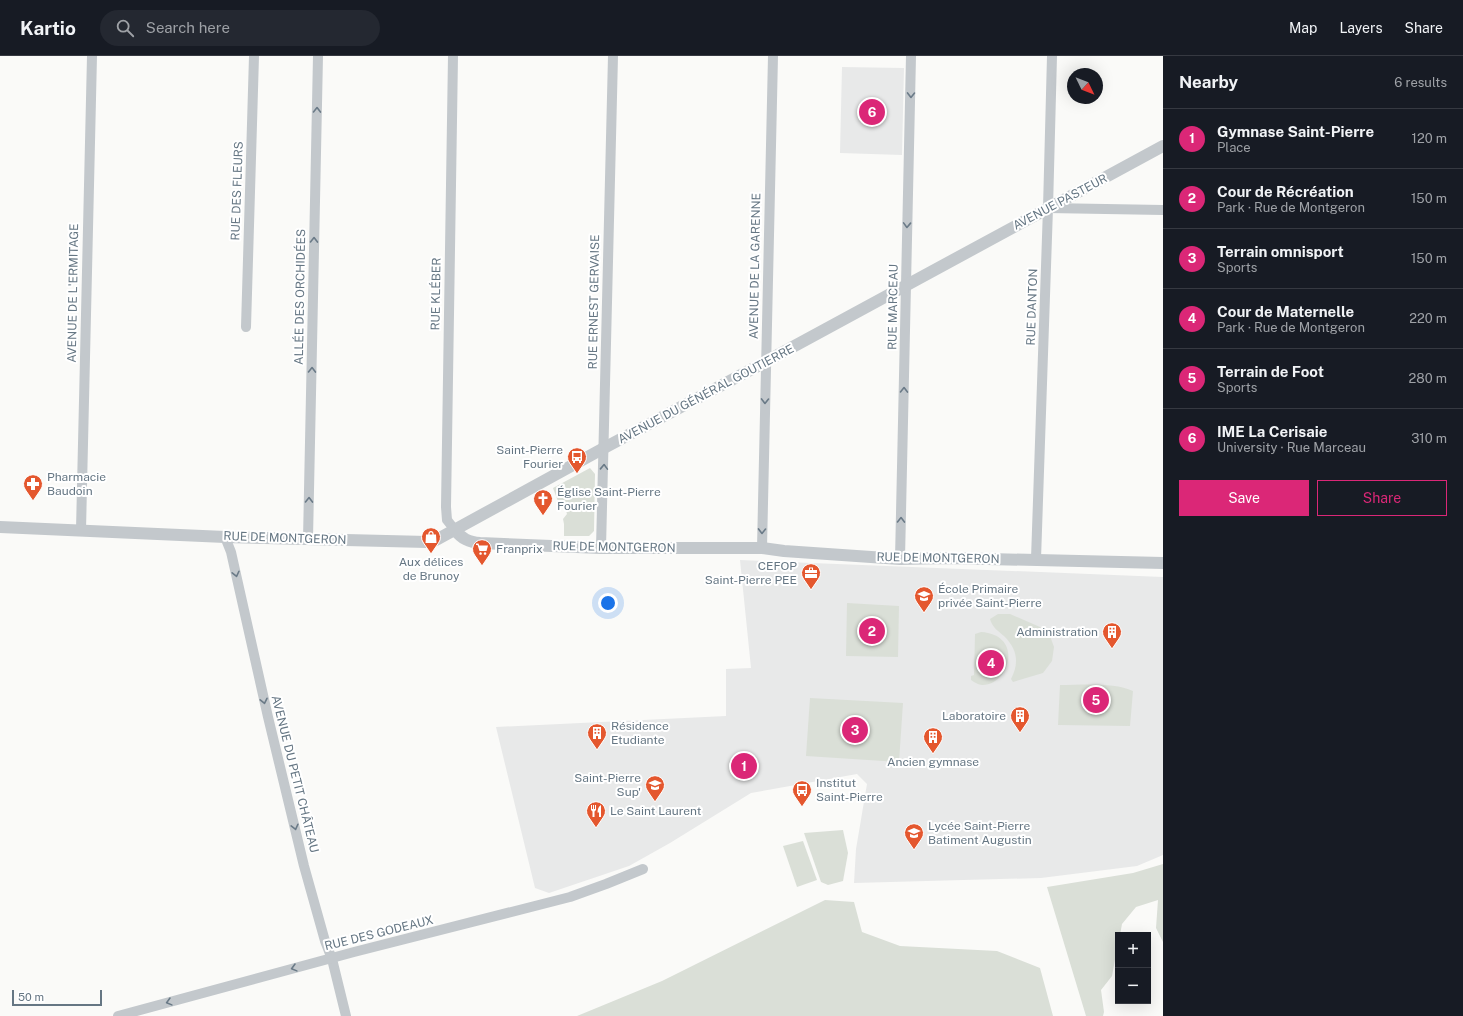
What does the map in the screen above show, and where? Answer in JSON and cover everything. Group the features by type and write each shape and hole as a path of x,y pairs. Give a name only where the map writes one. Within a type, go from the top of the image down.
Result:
{"street":[{"name":"AVENUE DE L'ERMITAGE","path":"81,530 92,56"},
{"name":"RUE DES FLEURS","path":"246,327 254,56"},
{"name":"ALLÉE DES ORCHIDÉES","path":"308,539 318,56"},
{"name":"RUE KLÉBER","path":"453,56 446,507 447,520 455,530"},
{"name":"RUE ERNEST GERVAISE","path":"601,548 613,56"},
{"name":"AVENUE DE LA GARENNE","path":"762,548 773,56"},
{"name":"RUE MARCEAU","path":"900,558 911,56"},
{"name":"RUE DANTON","path":"1036,559 1052,56"},
{"name":"AVENUE PASTEUR","path":"956,258 1163,146"},
{"path":"1048,208 1163,210"},
{"name":"AVENUE DU GÉNÉRAL GOUTIERRE","path":"455,530 956,258"},
{"name":"RUE DE MONTGERON","path":"0,528 81,530 225,537 427,542 436,540 455,530 465,540 472,543 601,548 762,548 784,551 900,558 1036,559 1163,563"},
{"name":"AVENUE DU PETIT CHÂTEAU","path":"225,537 231,552 268,717 304,866 325,941 332,959 346,1016"},
{"name":"RUE DES GODEAUX","path":"118,1016 570,897 606,884 643,868"}],"shaded area":[{"path":"842,67 904,68 902,155 840,153"},
{"path":"590,468 595,474 594,531 589,536 564,536 563,519 567,514 565,507 559,504 553,488"},
{"name":"Institut Saint-Pierre","path":"740,560 1163,577 1163,855 1137,866 1041,878 854,883 856,849 867,784 857,774 751,793 670,843 629,866 549,893 535,888 496,727 726,716 726,669 751,668"},
{"path":"847,603 899,606 898,657 846,656"},
{"path":"998,614 1010,614 1040,627 1050,636 1054,647 1052,661 1043,673 1013,682 1011,679 1014,673 1016,657 1012,646 1004,636 997,631 990,619"},
{"path":"981,632 995,635 1004,642 1008,650 1008,660 1005,669 999,678 992,683 982,685 971,680 971,676 974,675 975,634"},
{"path":"1060,685 1107,685 1117,686 1133,691 1130,726 1058,725"},
{"path":"810,698 903,703 899,762 806,756"},
{"path":"843,830 848,853 843,881 828,885 821,882 804,833"},
{"path":"803,841 817,880 797,887 783,846"},
{"path":"1163,864 1163,942 1156,928 1158,900 1136,907 1122,924 1121,932 1115,932 1115,960 1112,976 1101,990 1104,1012 1103,1016 1086,1016 1047,887 1133,873"},
{"path":"825,900 854,902 862,932 900,946 997,951 1040,968 1053,1016 577,1016 662,981"}],"place":[{"name":"IME La Cerisaie","path":"872,112"},
{"name":"Saint-Pierre Fourier","path":"577,474"},
{"name":"Pharmacie Baudoin","path":"33,501"},
{"name":"Église Saint-Pierre Fourier","path":"543,516"},
{"name":"Aux délices de Brunoy","path":"431,554"},
{"name":"Franprix","path":"482,566"},
{"name":"CEFOP Saint-Pierre PEE","path":"811,590"},
{"name":"École Primaire privée Saint-Pierre","path":"924,613"},
{"name":"Cour de Récréation","path":"872,631"},
{"name":"Administration","path":"1112,649"},
{"name":"Cour de Maternelle","path":"991,663"},
{"name":"Terrain de Foot","path":"1096,700"},
{"name":"Terrain omnisport","path":"855,730"},
{"name":"Laboratoire","path":"1020,733"},
{"name":"Résidence Etudiante","path":"597,750"},
{"name":"Ancien gymnase","path":"933,754"},
{"name":"Gymnase Saint-Pierre","path":"744,766"},
{"name":"Saint-Pierre Sup'","path":"655,802"},
{"name":"Institut Saint-Pierre","path":"802,807"},
{"name":"Le Saint Laurent","path":"596,828"},
{"name":"Lycée Saint-Pierre Batiment Augustin","path":"914,850"}]}
